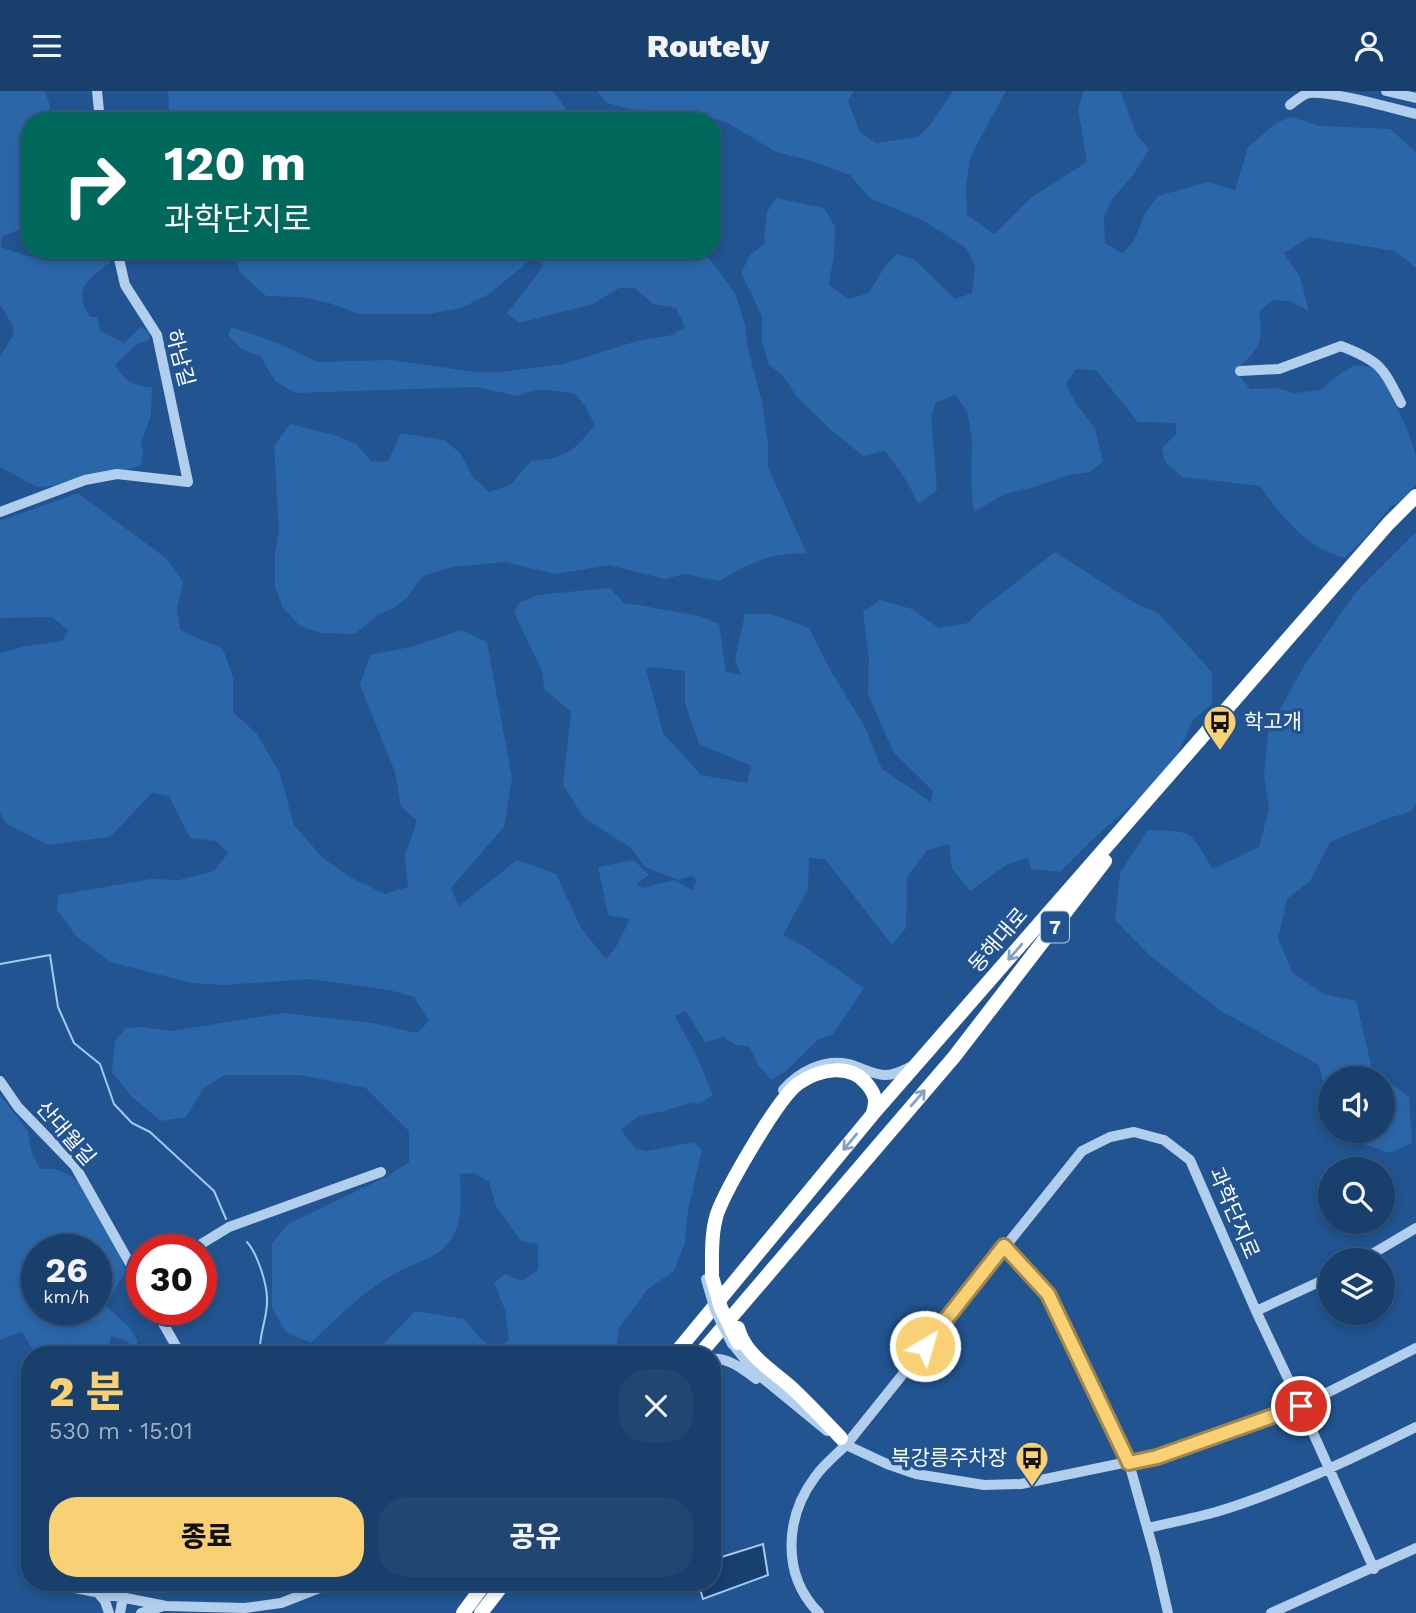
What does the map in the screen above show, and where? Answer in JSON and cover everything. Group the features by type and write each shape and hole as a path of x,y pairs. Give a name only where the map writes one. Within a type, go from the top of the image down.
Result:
{"highway":[{"name":"동해대로","path":"681,1346 873,1114 1388,524 1416,496"},
{"name":"동해대로","path":"707,1346 954,1057 1131,829 1416,504"},
{"path":"842,1441 782,1389 736,1344 709,1278 717,1214 778,1106 797,1084 818,1073 848,1071 862,1077 874,1092 877,1103 873,1114"},
{"path":"797,1242 741,1313 737,1324 740,1335 754,1356 792,1388 842,1441"},
{"path":"463,1613 479,1591"},
{"path":"481,1613 498,1591"}],"street":[{"path":"97,91 99,112"},
{"path":"1386,91 1416,98"},
{"path":"1290,105 1305,94 1315,92 1416,114"},
{"name":"하남길","path":"0,512 85,480 117,474 188,482 157,335 125,285 119,259"},
{"path":"1240,371 1279,369 1341,346 1365,356 1383,368 1401,403"},
{"path":"709,1278 705,1254 708,1227 717,1198 769,1108 794,1078 818,1065 834,1063 849,1064 886,1075 895,1074 918,1063"},
{"name":"산대월길","path":"0,1081 18,1107 75,1167 126,1257"},
{"name":"과학단지로","path":"818,1613 800,1585 792,1562 790,1535 796,1508 815,1476 1082,1151 1110,1137 1134,1132 1164,1140 1190,1160 1374,1569"},
{"path":"217,1234 229,1227 381,1172"},
{"path":"1383,1248 1416,1229"},
{"path":"1004,1246 1048,1294 1129,1463 1168,1613"},
{"path":"1256,1311 1318,1283"},
{"path":"164,1325 176,1346"},
{"path":"721,1359 738,1366 795,1413 887,1464 916,1474 984,1485 1021,1484 1157,1457 1301,1406 1416,1348"},
{"path":"1147,1528 1215,1512 1327,1468 1416,1427"},
{"path":"1271,1613 1416,1548"},
{"path":"92,1591 166,1606 245,1608 281,1603 312,1591"},
{"path":"97,1592 105,1601 109,1613"},
{"path":"120,1613 123,1597"},
{"path":"141,1613 166,1606"}],"shaded area":[{"path":"0,91 45,91 50,106 49,112 21,112 21,230 2,236 1,247 21,254 21,259 108,259 110,263 85,286 82,299 90,317 97,317 100,331 124,343 141,327 149,331 149,340 137,344 115,365 130,382 152,387 151,415 141,443 141,465 124,471 104,472 53,486 37,487 0,467 0,357 14,333 13,326 0,305"},
{"path":"168,91 553,91 568,112 169,112"},
{"path":"597,91 854,91 848,101 860,132 876,143 918,137 930,125 953,91 1006,91 971,155 966,185 967,215 994,234 1032,197 1087,162 1078,109 1084,91 1120,91 1137,135 1149,149 1134,174 1113,198 1104,216 1105,243 1122,253 1134,241 1145,213 1158,196 1208,182 1235,190 1248,147 1276,123 1291,117 1320,126 1390,129 1416,152 1416,268 1395,251 1310,237 1284,253 1300,277 1309,311 1289,301 1272,300 1259,312 1261,331 1258,345 1235,370 1250,389 1277,388 1294,393 1321,390 1355,365 1378,368 1407,429 1416,455 1416,484 1402,501 1391,506 1344,558 1306,539 1286,520 1260,486 1182,477 1165,462 1162,448 1176,434 1176,423 1138,422 1096,370 1076,369 1066,384 1077,405 1095,428 1103,461 1090,472 1069,475 1005,494 974,512 971,483 972,440 967,411 955,395 936,402 931,417 937,490 918,504 908,483 885,451 863,456 831,430 798,398 782,375 769,365 762,342 762,316 741,273 750,255 764,244 767,212 776,198 824,208 835,227 829,285 848,299 869,293 885,266 897,254 915,260 955,299 972,293 975,265 966,248 924,221 870,198 850,175 776,152 721,121 721,112 629,109 607,103"},
{"path":"235,259 531,259 489,294 461,308 428,314 360,314 301,297 266,296 240,272"},
{"path":"538,259 710,259 735,293 745,324 747,345 762,402 768,443 768,467 807,554 783,555 761,560 719,581 685,574 665,579 609,565 555,574 505,562 453,567 423,576 396,607 378,615 355,634 320,633 300,626 283,608 275,587 275,554 279,530 274,446 290,424 338,436 356,444 372,462 388,461 401,433 444,440 460,453 473,477 489,492 510,485 531,461 553,458 568,452 581,442 595,425 575,394 553,391 532,391 519,396 475,387 296,393 275,381 261,357 242,349 228,335 231,327 278,343 318,362 393,360 475,372 502,372 564,364 637,341 672,335 685,327 676,308 653,304 635,288 619,288 593,304 519,323 507,313 543,267"},
{"path":"78,493 167,559 183,582 177,609 180,630 223,649 233,678 233,712 257,734 280,774 294,825 323,858 350,877 385,894 408,887 405,855 417,821 401,806 395,772 360,685 370,655 415,646 461,630 487,642 512,778 504,827 451,888 459,906 517,860 556,874 581,928 606,959 616,947 630,919 608,915 598,867 634,860 649,875 637,883 642,888 674,880 692,890 697,880 692,876 678,880 645,867 631,848 584,818 563,785 571,712 544,689 542,671 514,612 519,603 537,595 610,588 627,606 626,603 700,616 719,624 726,672 741,675 735,659 745,614 771,614 809,628 832,673 865,727 882,769 931,802 933,791 894,753 868,695 869,659 863,612 880,600 912,609 939,628 968,623 979,611 1055,552 1133,602 1158,613 1212,672 1212,704 1193,720 1170,772 1095,837 1060,872 1031,869 1028,858 1008,864 970,891 952,868 949,844 927,850 907,877 906,928 892,945 825,859 809,858 808,889 783,935 864,988 833,1034 819,1039 785,1072 771,1080 758,1065 749,1046 735,1045 724,1037 705,1042 686,1011 675,1016 713,1095 698,1104 693,1102 639,1116 621,1130 635,1148 646,1151 694,1142 702,1150 688,1210 685,1243 674,1271 647,1290 619,1328 616,1346 501,1346 509,1340 505,1310 494,1283 505,1274 522,1281 538,1270 538,1244 521,1241 496,1206 489,1182 474,1173 460,1174 459,1218 449,1242 430,1257 394,1274 371,1289 311,1343 286,1332 272,1308 272,1244 288,1224 388,1176 409,1162 409,1131 366,1088 300,1075 224,1075 203,1089 186,1117 161,1121 131,1096 112,1072 115,1041 126,1028 143,1027 170,1031 284,1013 372,1023 417,1033 429,1021 414,997 389,990 309,979 224,985 192,983 110,962 75,935 57,909 58,895 151,879 179,880 214,871 228,853 216,841 190,838 169,796 152,793 110,837 48,845 7,824 0,813 0,653 63,641 68,630 52,617 0,618 0,521","holes":["652,667 685,671 685,703 699,744 751,766 747,783 701,775 663,733 646,669"]},
{"path":"1416,532 1416,803 1412,811 1330,842 1310,881 1287,899 1278,939 1293,973 1324,994 1356,1001 1371,1066 1319,1066 1221,1011 1150,956 1115,920 1120,873 1148,830 1175,831 1189,835 1213,869 1259,847 1269,809 1264,776 1268,731 1304,666 1356,592"},
{"path":"1395,1086 1409,1097 1412,1143 1390,1153 1360,1143 1395,1143"},
{"path":"0,1095 28,1131 32,1153 40,1169 54,1169 76,1180 97,1209 110,1234 21,1234 21,1325 112,1325 112,1312 130,1328 138,1341 135,1346 132,1346 125,1340 111,1337 109,1346 30,1346 22,1332 0,1340"},
{"path":"112,1239 126,1272 112,1295"},
{"path":"415,1311 464,1319 491,1346 382,1346"},
{"path":"763,1544 768,1575 703,1599 701,1591 721,1591 721,1557"}],"waterway":[{"path":"0,964 50,955 58,1007 74,1043 100,1064 114,1104 132,1123 150,1132 214,1191 226,1219"},
{"path":"247,1242 258,1261 267,1292 260,1346"}],"place":[{"name":"학고개","path":"1220,752"},
{"name":"북강릉주차장","path":"1032,1488"}],"route":[{"path":"925,1346 1004,1246 1048,1294 1129,1463 1157,1457 1301,1406"}]}
